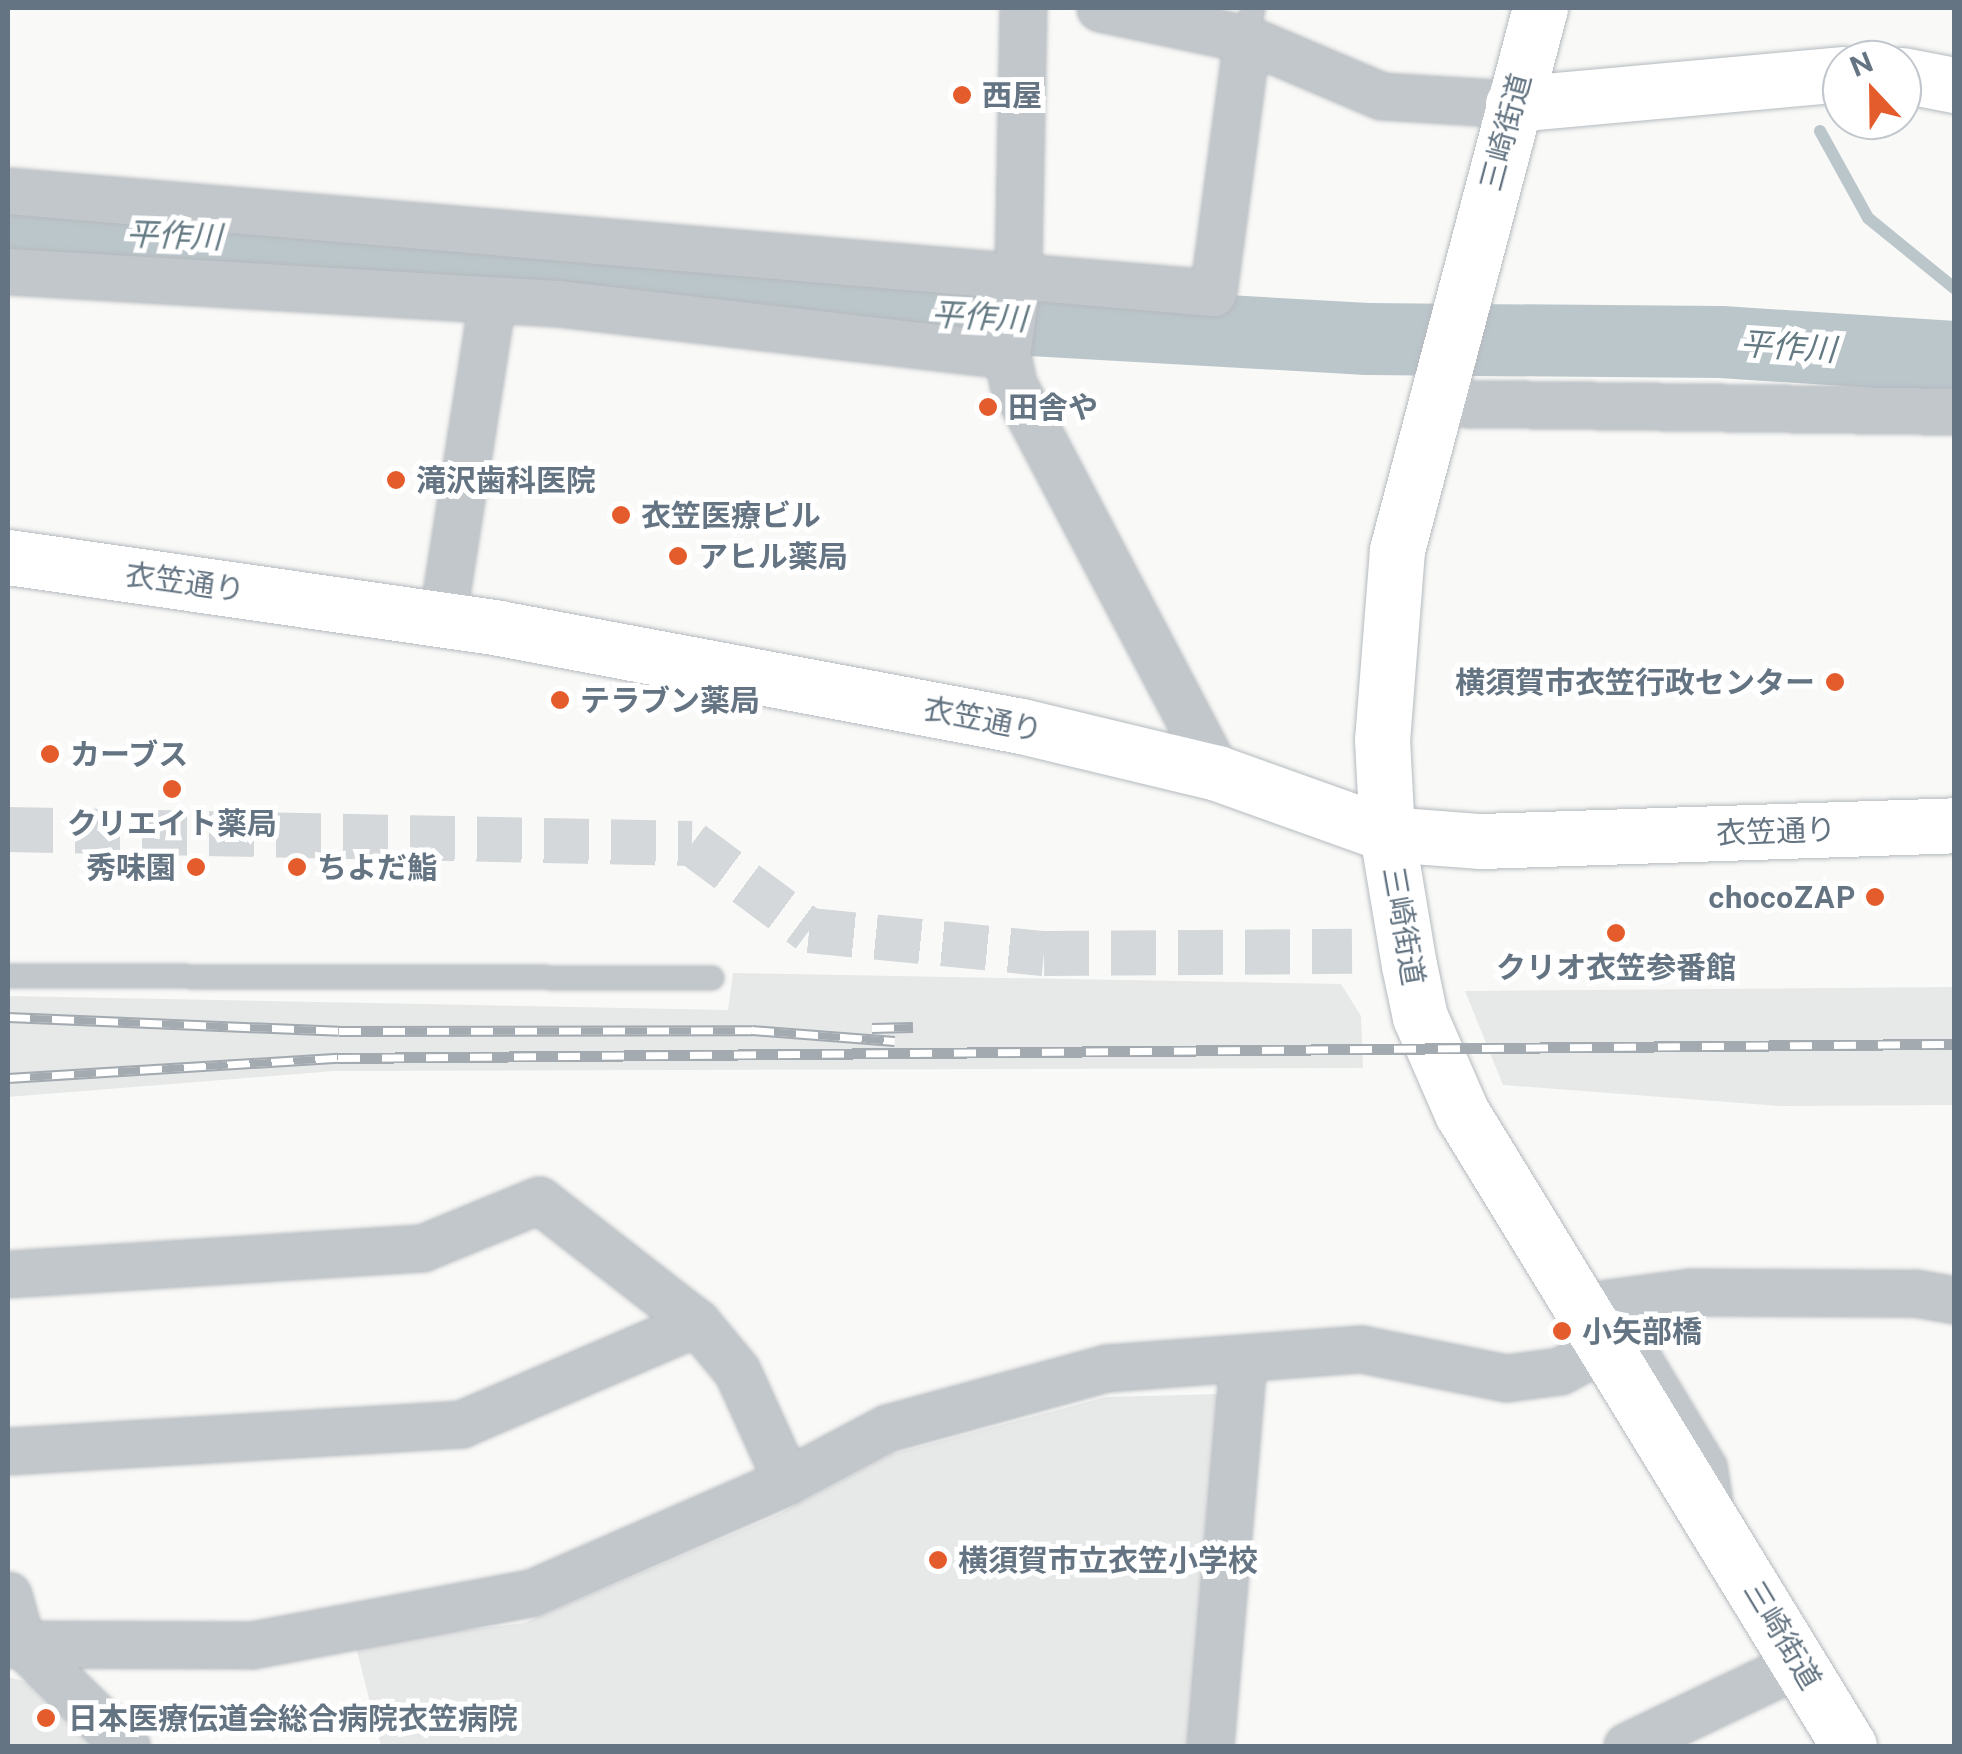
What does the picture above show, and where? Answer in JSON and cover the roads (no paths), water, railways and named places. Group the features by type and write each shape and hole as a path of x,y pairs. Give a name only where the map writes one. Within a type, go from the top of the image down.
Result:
{"street":[{"path":"1023,8 1018,280 1008,354 1013,384 1217,773"},
{"path":"1100,8 1250,23 1382,96 1513,104 1822,76"},
{"name":"三崎街道","path":"1540,8 1432,402 1397,550 1382,738 1387,834 1420,1016 1462,1113 1802,1662 1849,1746"},
{"path":"8,192 1213,294 1250,23"},
{"path":"1922,79 1954,85"},
{"path":"8,271 492,300 1008,354"},
{"path":"442,620 492,300"},
{"path":"1432,402 1954,411"},
{"name":"衣笠通り","path":"8,556 442,620 1021,726 1217,773 1387,834 1481,841 1954,825"},
{"path":"8,1274 422,1248 539,1200 697,1323 737,1370 787,1481"},
{"path":"12,1650 252,1645 379,1626 530,1594 787,1481 886,1428 1107,1368 1361,1349 1506,1378 1560,1371 1597,1331 1608,1303 1690,1292 1915,1292 1954,1300"},
{"path":"8,1451 460,1424 697,1323"},
{"path":"1210,1746 1244,1360"},
{"path":"8,1595 12,1650 126,1746"},
{"path":"1627,1746 1802,1662"}],"lane":[{"path":"8,976 712,978"}],"waterway":[{"path":"1820,131 1868,218 1954,288"},
{"name":"平作川","path":"8,230 235,238 784,306 1367,339 1721,342 1954,357"}],"tunnel":[{"path":"8,829 692,843 809,930 1044,953 1352,951"}],"railway":[{"path":"8,1017 339,1031 752,1030 895,1041"},
{"path":"872,1028 913,1027"},
{"path":"8,1078 338,1058 1954,1044"}],"place":[{"name":"西屋","path":"962,95"},
{"name":"田舎や","path":"988,407"},
{"name":"滝沢歯科医院","path":"396,480"},
{"name":"衣笠医療ビル","path":"621,515"},
{"name":"アヒル薬局","path":"678,556"},
{"name":"横須賀市衣笠行政センター","path":"1835,682"},
{"name":"テラブン薬局","path":"560,700"},
{"name":"カーブス","path":"50,754"},
{"name":"クリエイト薬局","path":"172,789"},
{"name":"秀味園","path":"196,867"},
{"name":"ちよだ鮨","path":"297,867"},
{"name":"chocoZAP","path":"1875,897"},
{"name":"クリオ衣笠参番館","path":"1616,933"},
{"name":"小矢部橋","path":"1562,1331"},
{"name":"横須賀市立衣笠小学校","path":"938,1560"},
{"name":"日本医療伝道会総合病院衣笠病院","path":"46,1718"}]}
